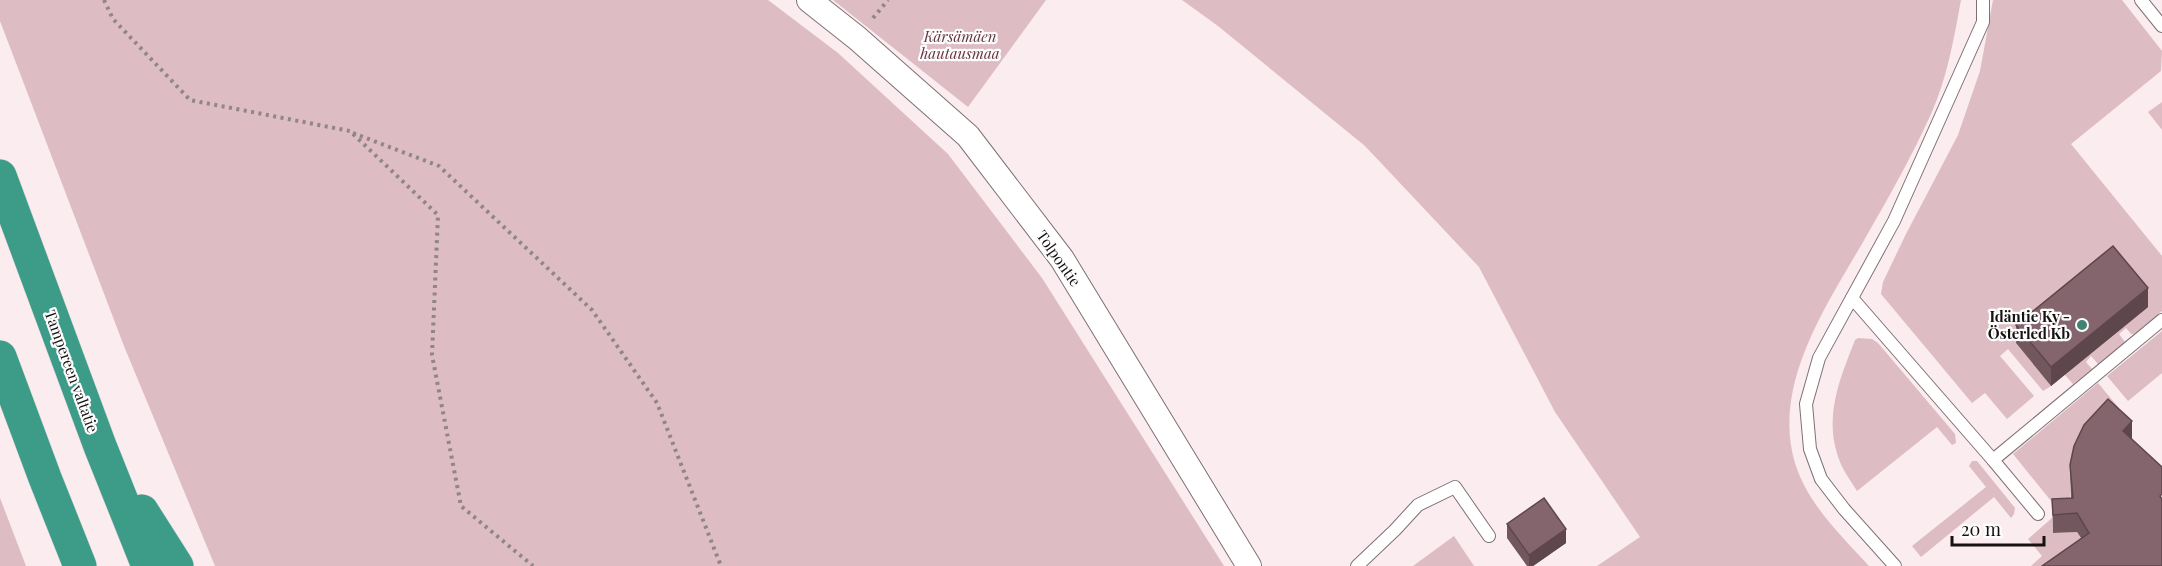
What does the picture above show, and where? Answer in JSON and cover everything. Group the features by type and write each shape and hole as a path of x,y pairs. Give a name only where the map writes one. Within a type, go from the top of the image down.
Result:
{"highway":[{"name":"Tampereen valtatie","path":"0,176 100,446 148,566"},
{"path":"0,357 80,566"},
{"path":"100,446 177,566"}],"street":[{"name":"Tolpontie","path":"809,0 857,38 968,136 1062,259 1249,566"}],"lane":[{"path":"1895,566 1844,509 1821,479 1810,449 1806,404 1819,358 1894,221 1983,22 1983,0"},
{"path":"2141,0 2162,26"},
{"path":"1852,298 2038,514"},
{"path":"1993,460 2162,320"},
{"path":"1357,566 1418,505 1455,488 1489,536"}],"path":[{"path":"104,0 114,20 190,100 350,131 439,166 592,310 657,403 721,566"},
{"path":"350,131 438,215 432,355 461,506 533,566"}],"green space":[{"path":"0,0 768,0 838,53 948,154 1042,278 1224,566 215,566 124,346 0,21"},
{"name":"Kärsämäen hautausmaa","path":"833,0 1046,0 968,107"},
{"path":"1182,0 1961,0 1953,44 1937,101 1892,190 1821,315 1797,373 1791,403 1790,433 1795,463 1801,478 1826,519 1869,566 1597,566 1640,537 1555,412 1479,267 1365,146 1218,26"},
{"path":"1993,0 2122,0 2162,51 2161,71 2071,144 2162,256 2162,311 2134,334 2126,328 2119,334 2125,342 2098,364 2091,356 2086,362 2092,369 2073,384 2064,374 2147,307 2016,343 2051,386 2043,391 2008,349 2000,356 2034,396 2007,419 1985,393 1972,403 1881,294 1883,282 1906,234 1958,135 1980,71"},
{"path":"2162,102 2162,130 2148,112"},
{"path":"2162,331 2162,373 2128,401 2107,376"},
{"path":"1858,338 1872,339 1878,343 1955,434 1956,443 1952,445 1937,427 1857,491 1840,462 1835,446 1833,415 1839,385 1855,340"},
{"path":"2098,383 2119,408 2089,440 2076,464 2070,492 2071,507 2056,507 2013,454"},
{"path":"1972,461 1977,461 2015,508 2014,514 2011,518 1994,497 1921,557 1912,546 1986,487 1969,466"},
{"path":"0,498 26,566 0,566"},
{"path":"2052,518 2053,533 2077,532 2089,552 2068,566 2031,566 2042,556 2028,539"},
{"path":"1454,536 1474,566 1413,566"}],"building":[{"name":"Idäntie Ky - Österled Kb","path":"2113,246 2148,288 2051,367 2016,325"},
{"path":"2108,399 2132,421 2123,431 2162,467 2162,494 2160,496 2162,499 2162,566 2042,566 2089,533 2077,513 2053,515 2052,499 2073,498 2070,465 2074,446 2084,425"},
{"path":"1544,498 1566,529 1529,555 1507,524"}],"place":[{"name":"Idäntie Ky - Österled Kb","path":"2082,325"}]}
